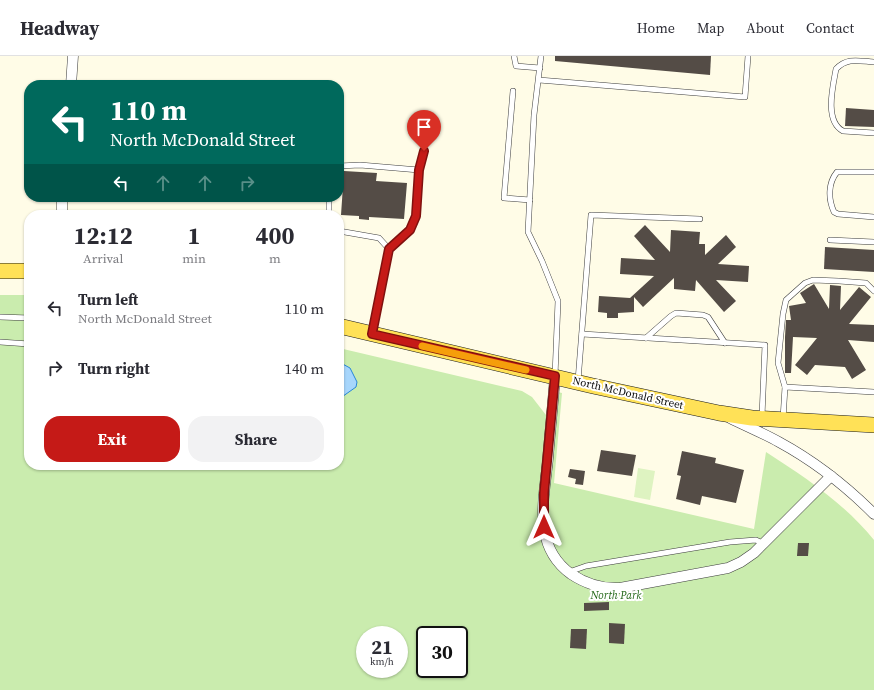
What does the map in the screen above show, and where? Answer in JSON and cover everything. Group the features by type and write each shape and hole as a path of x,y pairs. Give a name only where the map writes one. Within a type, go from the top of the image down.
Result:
{"main road":[{"path":"0,271 24,271"},
{"name":"North McDonald Street","path":"344,327 578,382 719,413 772,419 874,425"}],"street":[{"path":"71,80 73,56"},
{"path":"555,376 544,493 545,537 550,552 557,562 569,572 591,585 606,588 620,588 728,568 748,558 764,544 831,476"},
{"path":"719,413 771,438 802,456 831,476 874,514"},
{"path":"771,438 772,419"}],"lane":[{"path":"514,56 516,66 540,68"},
{"path":"541,56 534,114 528,232 542,261 558,301 555,376"},
{"path":"539,80 745,97 748,56"},
{"path":"874,62 848,60 840,64 836,69 831,108 834,124 838,129 843,131 874,133"},
{"path":"513,91 504,198 530,200"},
{"path":"372,334 389,249 410,230 416,216 419,170 424,151"},
{"path":"344,166 360,165 419,170"},
{"path":"874,172 837,172 832,178 829,198 834,212 838,214 874,217"},
{"path":"578,382 591,215 700,218"},
{"path":"344,232 379,238 389,249"},
{"path":"830,240 874,242"},
{"path":"772,419 785,387 778,363 783,314 786,300 805,283 814,280 866,283 874,291"},
{"path":"646,338 676,313 704,315 708,317 725,343"},
{"path":"0,317 24,318"},
{"path":"582,334 766,345 772,419"},
{"path":"0,342 24,344"},
{"path":"785,387 874,392"},
{"path":"569,572 586,566 730,542 756,540 764,544"}],"green space":[{"name":"North Park","path":"0,295 24,295 24,470 344,470 344,349 522,391 532,397 546,415 549,390 562,393 554,483 754,529 766,452 824,492 863,527 874,540 874,690 0,690"},
{"path":"638,468 655,471 650,500 634,497"}],"water":[{"path":"344,365 350,368 357,382 356,387 344,395"}],"building":[{"path":"555,56 711,56 710,75 555,61"},
{"path":"846,108 874,110 874,127 845,126"},
{"path":"344,171 377,173 376,181 407,183 404,219 369,217 369,220 359,219 359,216 344,215 344,210 341,210 342,202 344,202"},
{"path":"645,225 670,252 671,230 700,232 699,244 705,244 705,255 726,235 736,247 718,264 749,266 748,282 716,280 736,301 724,312 696,280 695,291 674,289 674,278 643,307 634,297 634,312 618,313 618,318 607,318 607,313 598,312 599,296 630,298 654,276 620,274 621,258 655,260 634,236"},
{"path":"825,247 874,250 874,272 824,269"},
{"path":"814,284 829,309 830,285 841,286 840,310 859,287 871,297 849,324 874,325 874,342 848,340 866,370 852,379 845,367 815,365 807,375 795,365 817,338 793,337 791,373 785,373 786,320 791,320 789,306 806,303 800,293"},
{"path":"601,450 636,455 632,476 597,471"},
{"path":"682,451 716,458 715,463 744,470 736,503 702,496 700,505 676,499 681,476 677,475"},
{"path":"570,469 585,471 583,485 575,484 576,479 568,477"},
{"path":"798,543 809,543 808,556 797,556"},
{"path":"609,602 609,610 584,611 584,603"},
{"path":"609,623 625,624 624,644 609,643"},
{"path":"571,629 587,629 586,649 570,648"}],"slow traffic":[{"path":"422,346 526,370"}],"route":[{"path":"424,151 419,170 416,216 410,230 389,249 372,334 555,376 544,493 544,527"}]}
